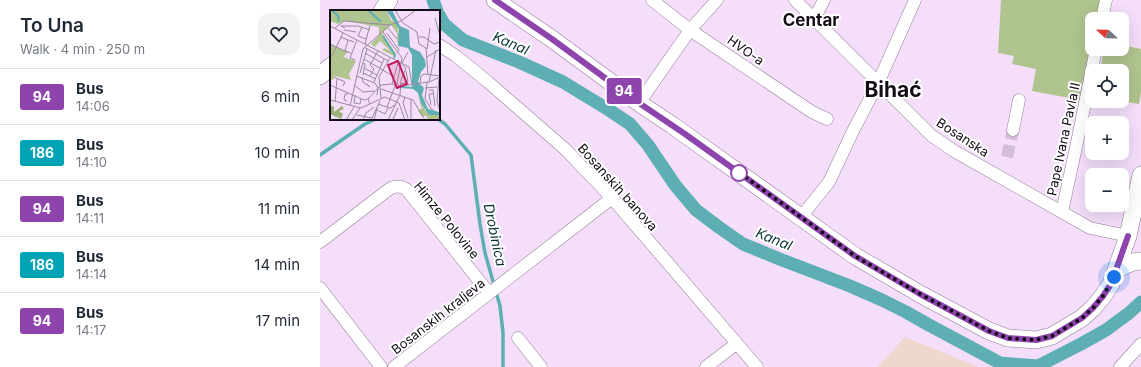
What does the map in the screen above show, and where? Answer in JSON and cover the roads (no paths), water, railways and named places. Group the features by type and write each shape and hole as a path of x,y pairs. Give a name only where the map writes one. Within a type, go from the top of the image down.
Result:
{"main road":[{"path":"383,10 389,0"},
{"path":"495,0 552,39 639,103 855,256 907,287 989,331 1008,338 1036,340 1052,336 1082,318 1103,296 1111,284 1128,236 1141,175"},
{"path":"320,76 330,67"},
{"path":"1128,236 1141,250"},
{"path":"1117,269 1133,262 1141,261"}],"street":[{"name":"HVO-a","path":"652,0 690,30 812,112 827,119"},
{"path":"639,103 690,30 717,0"},
{"name":"Bosanska","path":"795,0 932,136 954,151 1090,228 1128,236"},
{"path":"814,18 824,0"},
{"path":"801,217 829,182 878,83 906,15 915,0"},
{"path":"1103,12 1106,0"},
{"name":"Bosanskih banova","path":"440,46 456,56 488,82 565,149 612,198 757,367"},
{"name":"Pape Ivana Pavla II","path":"1062,212 1095,56"},
{"path":"1013,130 1020,100"},
{"name":"Himze Polovine","path":"320,242 388,190 397,186 401,187 406,190 490,292"},
{"name":"Bosanskih kraljeva","path":"394,367 612,198"},
{"path":"320,288 381,367"},
{"path":"518,338 542,367"},
{"path":"706,367 736,344"},
{"path":"1120,367 1141,344"}],"waterway":[{"name":"Kanal","path":"433,0 437,10"},
{"name":"Kanal","path":"440,17 444,24 463,40 519,62 563,82 630,124 648,145 675,185 696,210 743,244 882,300 1000,363 1038,366 1106,330 1141,302"},
{"name":"Drobinica","path":"320,155 365,124 374,120"},
{"name":"Drobinica","path":"439,120 445,124 471,155 485,253 500,306 503,333 503,367"}],"tunnel":[{"path":"1007,157 1013,130"}],"district":[{"name":"Centar","path":"811,20"},
{"name":"Bihać","path":"893,90"}]}
